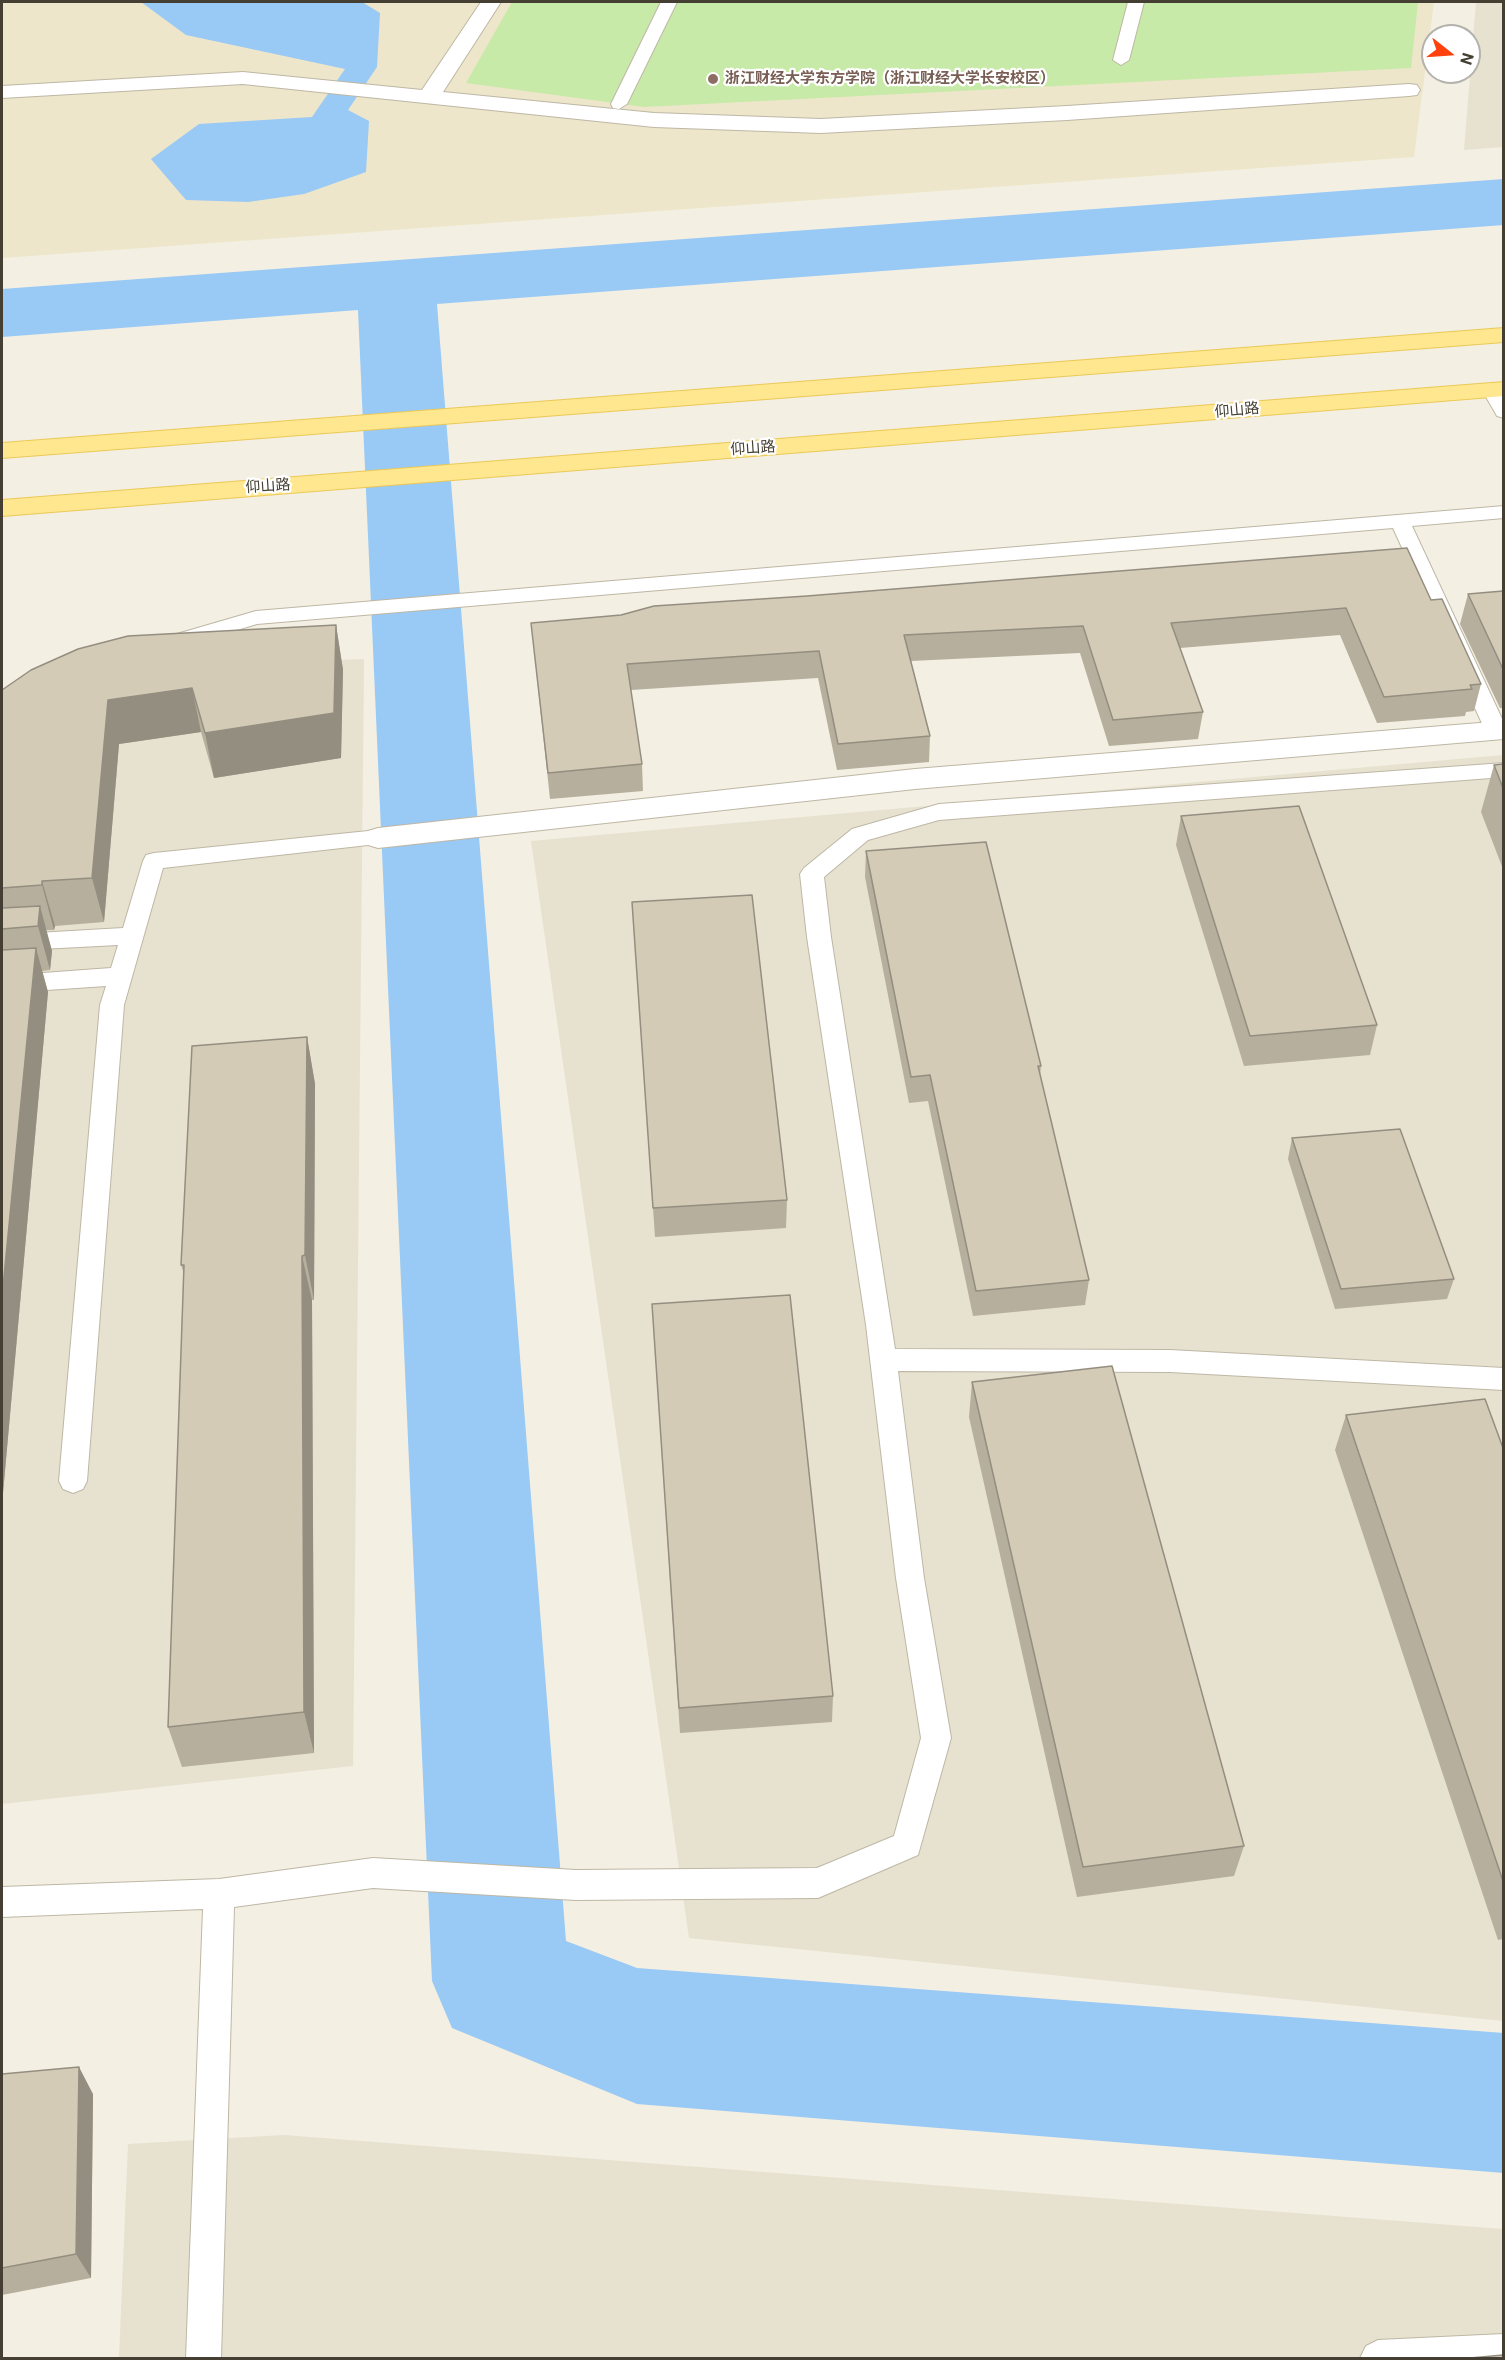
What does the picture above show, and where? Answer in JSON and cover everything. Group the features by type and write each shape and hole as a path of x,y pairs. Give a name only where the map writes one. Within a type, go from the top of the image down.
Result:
{"main road":[{"path":"2,451 1503,335"},
{"name":"仰山路","path":"2,508 1498,390"}],"street":[{"path":"429,96 491,2"},
{"path":"2,92 243,78 654,120 821,126 1067,113 1409,90"},
{"path":"378,838 915,779 1500,730"}],"lane":[{"path":"619,104 669,2"},
{"path":"1121,60 1136,2"},
{"path":"1498,390 1503,412"},
{"path":"152,647 256,618 1503,512"},
{"path":"1400,521 1500,730"},
{"path":"2,1902 219,1894 373,1873 576,1885 818,1883 908,1845 936,1738 910,1578 884,1360 819,937 812,874 860,834 939,812 1503,770"},
{"path":"73,1481 112,1005 154,861 378,838"},
{"path":"2,943 132,936"},
{"path":"2,984 120,976"},
{"path":"884,1360 1170,1361 1503,1379"},
{"path":"203,2358 219,1894"},
{"path":"1378,2358 1503,2351"}],"shaded area":[{"name":"浙江财经大学东方学院（浙江财经大学长安校区）","path":"2,2 1434,2 1431,24 1421,24 1421,84 1423,84 1414,157 2,258"},
{"path":"1476,2 1503,2 1503,147 1464,150 1469,84 1481,84 1481,24 1474,24"},
{"path":"364,659 353,1766 2,1804 2,720 115,669"},
{"path":"1503,755 1503,2021 689,1938 531,841"},
{"path":"284,2135 1503,2229 1503,2358 119,2358 128,2144"}],"green space":[{"path":"512,2 1418,2 1411,68 644,107 466,83"}],"water":[{"path":"141,2 362,2 380,13 377,67 348,110 369,121 366,172 304,194 248,202 186,200 151,159 199,124 312,117 345,69 186,35"}],"building":[{"path":"1407,548 1431,600 1442,599 1481,684 1470,685 1472,689 1384,697 1346,608 1171,623 1203,712 1113,720 1083,626 904,635 930,736 838,744 819,651 627,664 642,764 548,773 531,623 621,615 654,606"},
{"path":"1503,591 1503,669 1468,594"},
{"path":"336,625 334,713 205,733 192,688 108,700 92,878 42,881 42,885 2,888 2,690 31,670 78,649 128,636"},
{"path":"1503,764 1503,788 1494,765"},
{"path":"1299,806 1377,1025 1250,1036 1181,816"},
{"path":"986,842 1041,1066 1038,1066 1089,1280 976,1291 930,1075 911,1077 866,851"},
{"path":"752,895 787,1200 653,1208 632,902"},
{"path":"40,906 38,926 2,929 2,908"},
{"path":"36,948 2,1297 2,950"},
{"path":"307,1037 305,1255 302,1256 304,1712 168,1727 184,1265 181,1265 192,1046"},
{"path":"1400,1129 1454,1279 1341,1289 1292,1138"},
{"path":"790,1295 833,1696 679,1708 652,1304"},
{"path":"1112,1366 1244,1846 1083,1867 972,1382"},
{"path":"1485,1399 1503,1448 1503,1881 1346,1415"},
{"path":"79,2067 76,2254 2,2268 2,2074"},
{"path":"1503,2355 1503,2358 1470,2358"}],"waterway":[{"path":"2,313 1504,202"},
{"path":"396,284 501,1981 637,2036 1504,2103"}],"place":[{"name":"浙江财经大学东方学院（浙江财经大学长安校区）","path":"713,79"}]}
